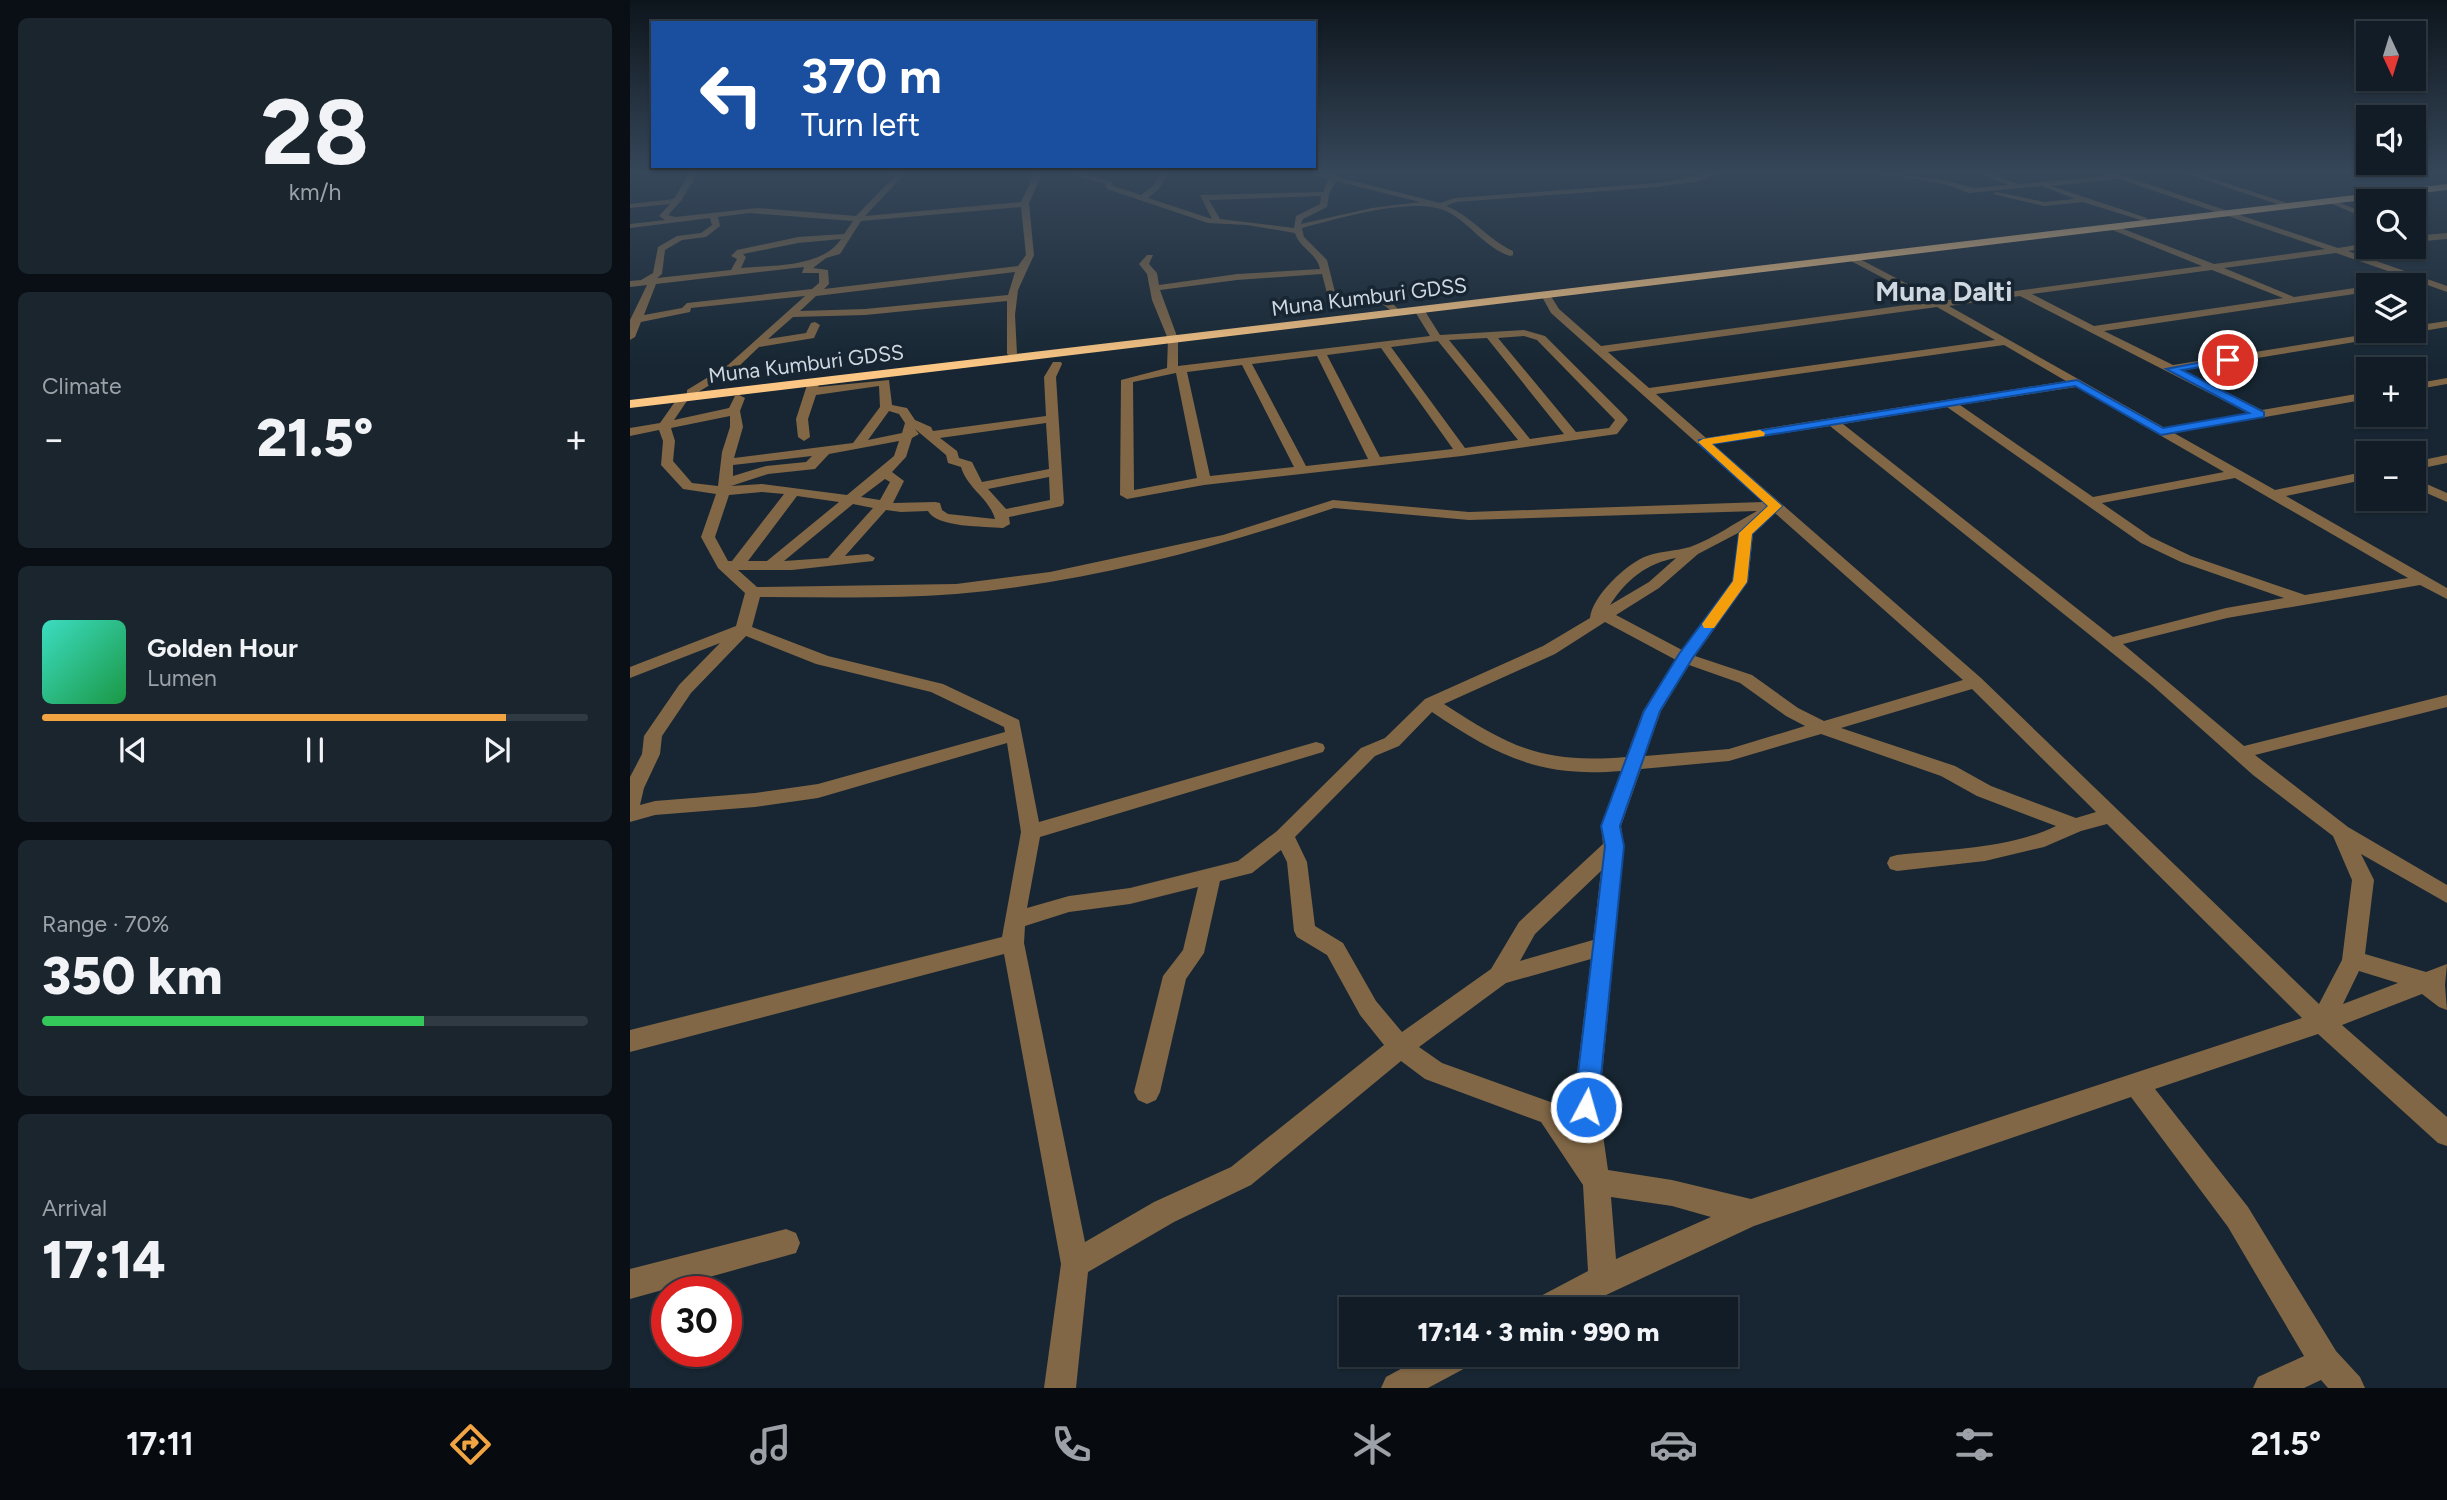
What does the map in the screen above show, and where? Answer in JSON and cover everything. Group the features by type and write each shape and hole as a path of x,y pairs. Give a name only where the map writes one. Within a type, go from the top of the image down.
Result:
{"highway":[{"name":"Muna Kumburi GDSS","path":"687,395 812,387 1393,309 2002,237"},
{"name":"Muna Kumburi GDSS","path":"630,402 1012,354 1419,310 2031,237"}],"street":[{"path":"630,337 648,282 657,274 661,249 680,238 689,237"},
{"path":"735,271 742,257 735,256 740,252 798,240 838,237"},
{"path":"630,284 811,263 837,252 847,237"},
{"path":"1012,354 1009,314 1018,270 1030,255 1025,237"},
{"path":"1300,237 1322,260 1332,299 1384,300 1393,309"},
{"path":"1483,237 1510,253"},
{"path":"2137,237 2294,299"},
{"path":"2297,237 2401,273"},
{"path":"1599,350 2356,248"},
{"path":"1150,257 1144,264 1153,274 1157,300 1172,337 1176,370 1205,481"},
{"path":"1852,258 1939,304 2447,594"},
{"path":"663,426 687,395 732,367 802,301 818,292 824,284 823,270 805,271 811,263"},
{"path":"640,308 687,306 1018,270"},
{"path":"1155,288 1237,277 1325,271"},
{"path":"2426,281 2447,281"},
{"path":"2426,282 2447,289"},
{"path":"2092,329 2356,291"},
{"path":"2022,293 2260,414"},
{"path":"1546,295 1555,312 1975,682 2322,1022 2447,1134"},
{"path":"791,314 865,312 1013,297"},
{"path":"635,320 686,310 687,306"},
{"path":"1419,310 1439,338 1527,443"},
{"path":"2426,327 2447,324"},
{"path":"756,344 810,336 815,325"},
{"path":"1524,333 1541,338 1622,420 1613,431 1462,452 1205,481 1127,495 1126,380 1245,361 1439,338 1490,335 1524,333"},
{"path":"1490,335 1573,437"},
{"path":"2171,369 2356,339"},
{"path":"1647,392 2005,342"},
{"path":"1384,345 1462,452"},
{"path":"1320,352 1376,462"},
{"path":"1245,361 1302,470"},
{"path":"1003,514 1057,503 1050,377 1057,364"},
{"path":"804,437 802,419 812,387 885,382 886,407 859,444"},
{"path":"2426,385 2447,382"},
{"path":"1703,442 2077,383"},
{"path":"2161,432 2356,397"},
{"path":"1949,403 2146,540 2186,559 2301,599"},
{"path":"630,432 663,426 736,404 737,429 727,454 729,463 724,487 708,537 753,592 870,593 956,589 1050,577 1227,540 1334,504 1469,516 1776,506"},
{"path":"771,566 796,542 884,474 900,457 908,430 903,411 886,407"},
{"path":"729,463 825,451 908,430 930,433 1052,419"},
{"path":"1833,422 2341,832 2447,895"},
{"path":"663,426 669,442 666,462 688,486 762,488 884,506 935,506 935,512 944,518 998,526 1003,524 1003,514 970,476 967,465 953,460 952,454 930,433"},
{"path":"724,487 766,470 810,466 825,451"},
{"path":"2426,463 2447,459"},
{"path":"981,486 1055,472"},
{"path":"831,563 884,506 897,481 884,474"},
{"path":"2091,501 2236,474"},
{"path":"2273,495 2356,478"},
{"path":"2426,488 2447,498"},
{"path":"729,565 793,492"},
{"path":"630,1041 1014,932 1069,904 1130,896 1245,867 1284,836 1368,752 1392,742 1431,703 1549,650 1654,585 1693,551 1776,506"},
{"path":"1603,1279 1596,1181 1586,1107 1614,846 1611,826 1652,711 1685,658 1740,582 1746,533 1776,506"},
{"path":"729,565 831,563 867,558"},
{"path":"2109,643 2226,612 2422,580"},
{"path":"630,807 634,788 651,754 653,736 685,690 743,629 753,592"},
{"path":"1600,617 1685,658 1746,679 1792,712 1823,728 1948,771 1984,791 2075,824"},
{"path":"630,673 743,629 822,660 937,688 1013,724 1031,832 1014,932 1075,1264 1060,1388"},
{"path":"1431,703 1477,734 1526,758 1574,766 1634,764 1729,755 1975,682"},
{"path":"2240,753 2447,701"},
{"path":"630,815 655,808 729,803 818,791 1015,735"},
{"path":"1031,832 1316,748"},
{"path":"1897,863 1984,853 2044,839 2075,824 2109,816"},
{"path":"2322,1022 2353,960 2363,880 2341,832"},
{"path":"1284,836 1297,862 1305,931 1335,949 1368,1007 1400,1047 1434,1071 1550,1113 1596,1181 1672,1193 1751,1213"},
{"path":"1499,976 1527,928 1614,846"},
{"path":"1147,1092 1175,976 1193,953 1211,876"},
{"path":"1075,1264 1164,1212 1241,1176 1400,1047 1499,976 1603,946"},
{"path":"2353,960 2423,981 2447,1000"},
{"path":"1568,1297 1751,1213 2322,1022 2447,974"},
{"path":"2136,1084 2238,1217 2325,1362 2349,1388"},
{"path":"630,1284 786,1243"},
{"path":"2269,1388 2325,1362"},
{"path":"1397,1388 1436,1367"}],"slow traffic":[{"path":"1709,624 1740,582 1746,533 1776,506 1703,442 1760,433"}],"district":[{"name":"Muna Dalti","path":"1944,291"}],"route":[{"path":"1586,1107 1614,846 1611,826 1652,711 1685,658 1740,582 1746,533 1776,506 1703,442 2077,383 2161,432 2260,414 2171,369 2228,360"}]}
